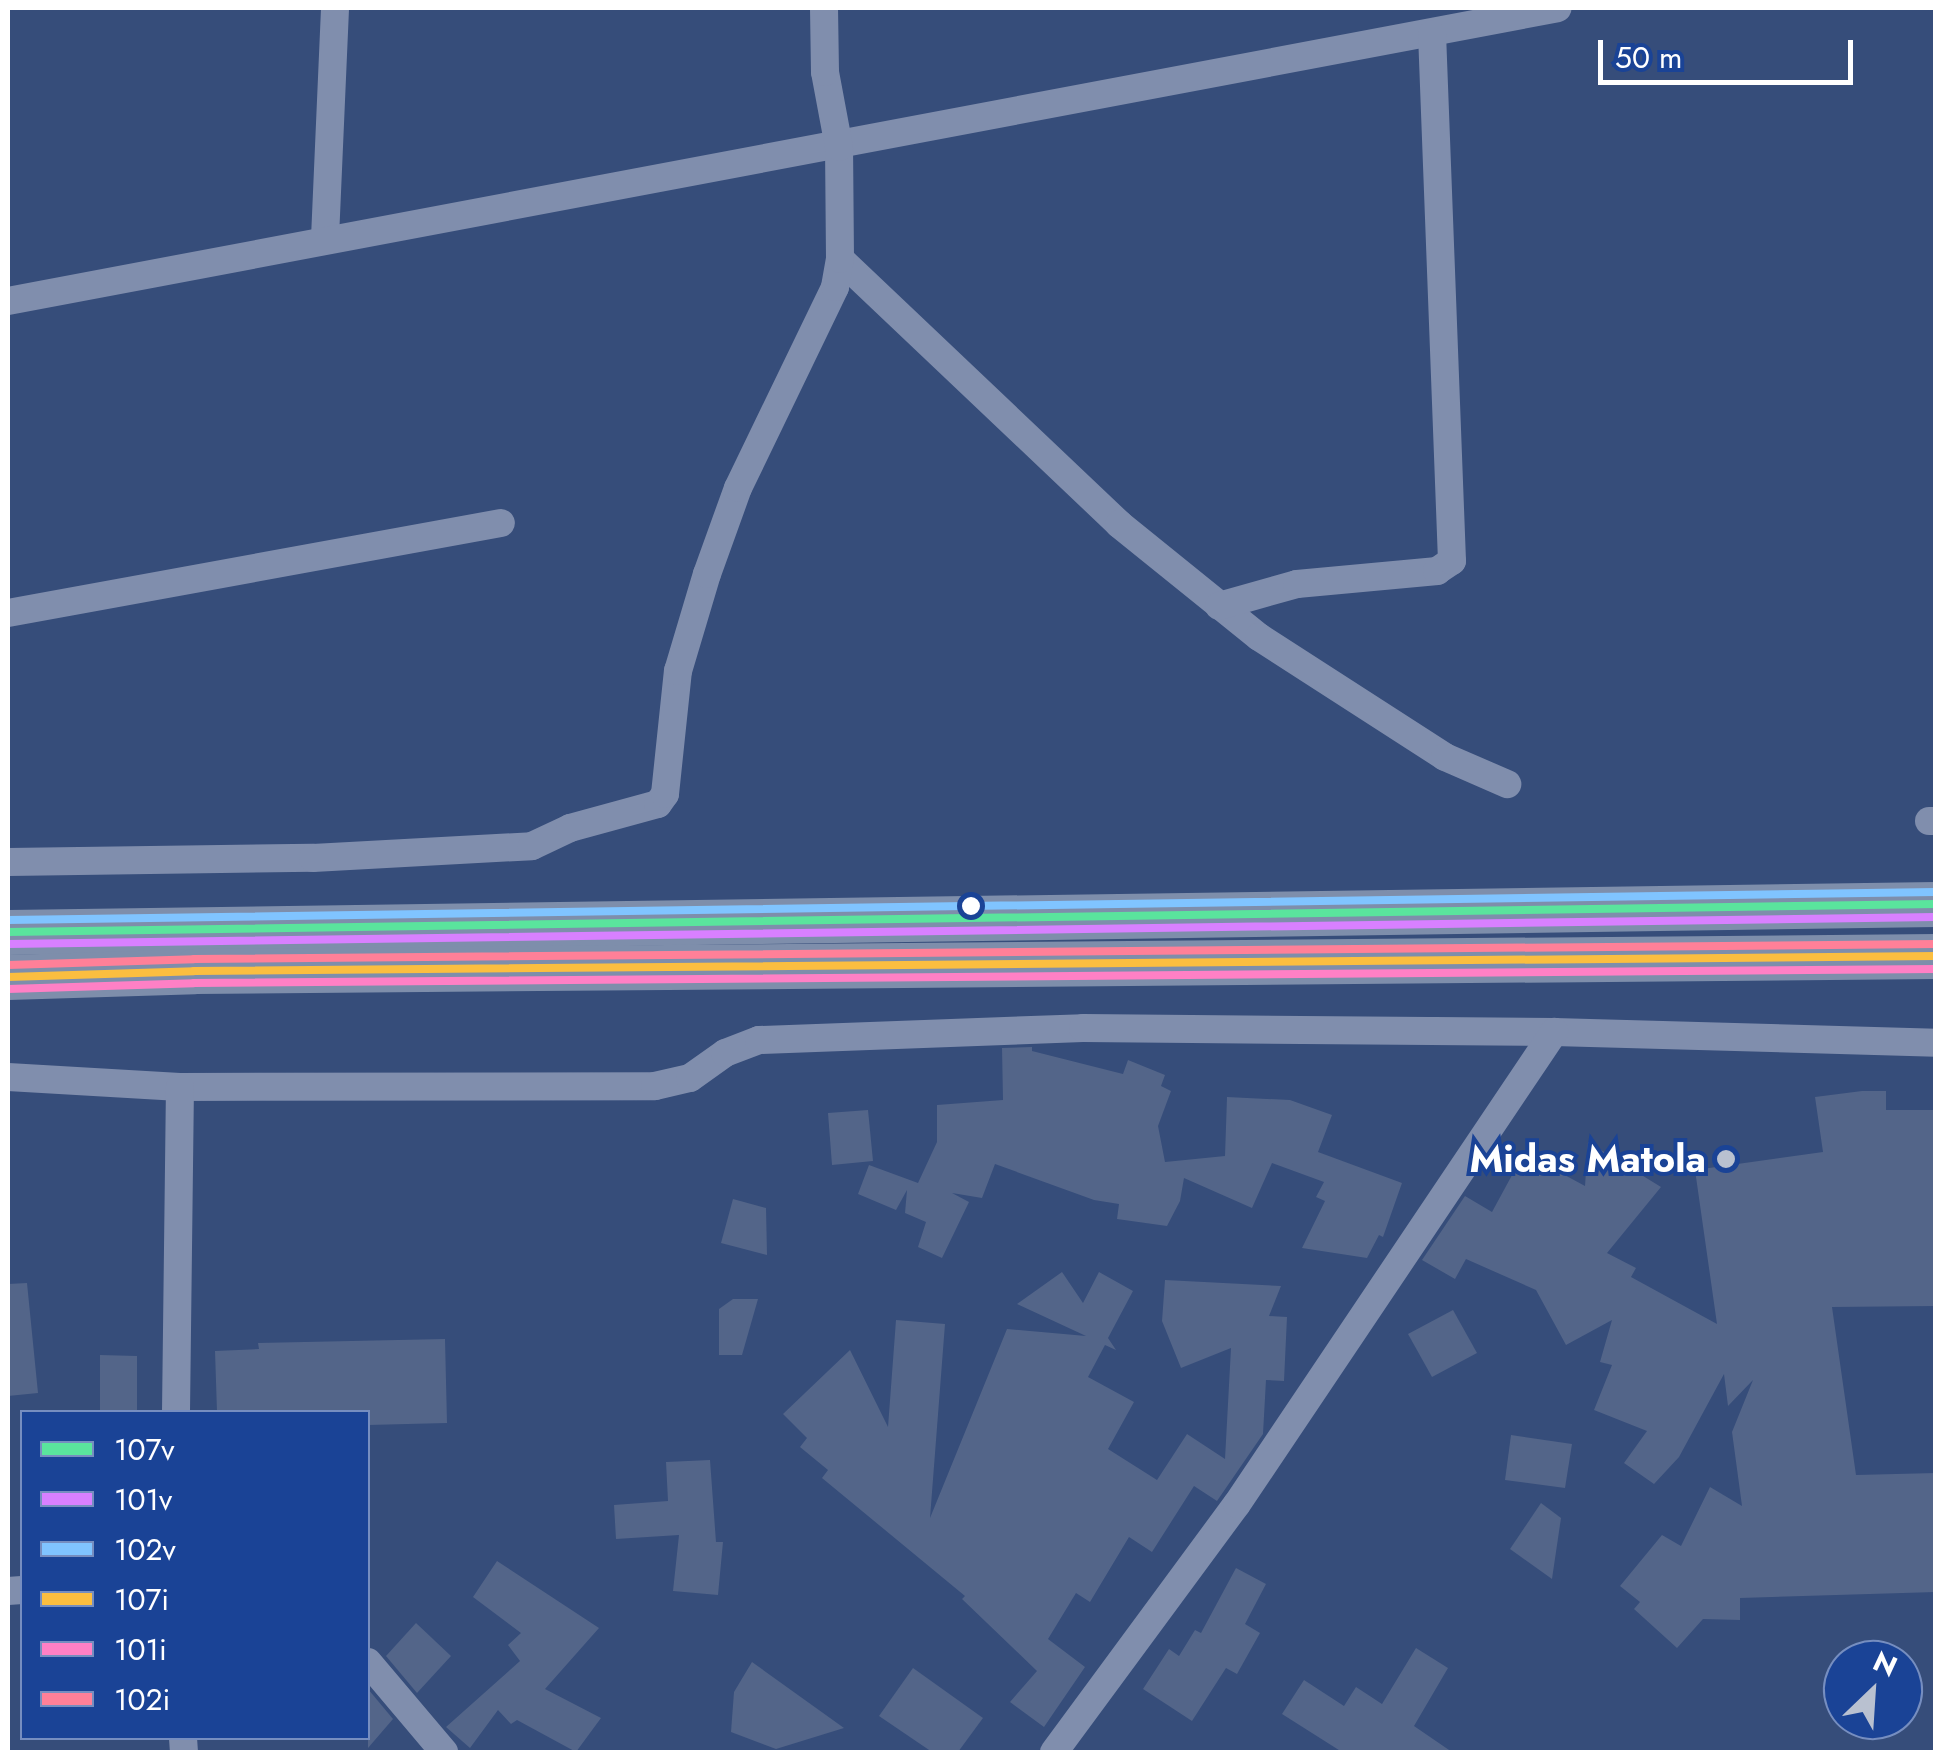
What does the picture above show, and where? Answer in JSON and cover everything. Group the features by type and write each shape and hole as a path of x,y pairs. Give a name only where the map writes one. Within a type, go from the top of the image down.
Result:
{"highway":[{"path":"8,932 1936,904"},
{"path":"8,977 194,970 1936,956"}],"street":[{"path":"325,238 336,8"},
{"path":"8,862 312,858 532,846 570,828 658,804 664,794 678,671 707,574 738,488 836,287 840,258 839,146 825,72 824,8"},
{"path":"8,301 325,238 1432,34 1477,15 1558,8"},
{"path":"1219,606 1297,584 1437,572 1452,562 1432,34"},
{"path":"840,258 1118,524 1219,606 1338,690 1445,756 1507,784"},
{"path":"8,612 501,523"},
{"path":"8,1077 180,1087 655,1086 690,1078 725,1053 759,1040 821,1034 1083,1028 1554,1032 1936,1043"},
{"path":"1054,1752 1236,1504 1554,1032"},
{"path":"176,1410 180,1087"},
{"path":"370,1664 444,1752"}],"building":[{"path":"1032,1047 1032,1051 1123,1074 1128,1060 1165,1075 1161,1086 1171,1091 1158,1126 1165,1162 1225,1156 1227,1097 1290,1100 1332,1115 1318,1152 1402,1183 1383,1237 1379,1235 1367,1258 1302,1248 1325,1201 1316,1197 1324,1182 1272,1163 1252,1208 1184,1178 1180,1201 1167,1226 1117,1219 1119,1204 1094,1200 995,1164 982,1198 952,1193 969,1202 942,1258 918,1247 926,1222 905,1213 907,1190 896,1210 858,1194 869,1165 918,1183 937,1142 937,1105 1003,1100 1002,1048"},
{"path":"1886,1091 1886,1110 1936,1110 1936,1306 1832,1307 1856,1475 1936,1473 1936,1592 1740,1598 1740,1620 1703,1619 1677,1648 1634,1609 1640,1602 1620,1586 1662,1535 1681,1546 1710,1487 1742,1506 1732,1432 1753,1380 1728,1406 1724,1374 1679,1457 1654,1484 1624,1463 1647,1431 1594,1410 1612,1365 1600,1362 1612,1320 1566,1345 1536,1290 1466,1259 1455,1279 1422,1260 1465,1196 1492,1212 1524,1153 1585,1186 1588,1142 1661,1187 1607,1253 1636,1268 1631,1277 1717,1324 1695,1170 1823,1152 1815,1097"},
{"path":"868,1110 873,1161 832,1165 828,1113"},
{"path":"733,1199 766,1208 767,1255 721,1243"},
{"path":"1062,1272 1083,1303 1099,1272 1133,1291 1108,1338 1116,1350 1105,1345 1088,1377 1134,1402 1108,1449 1157,1480 1187,1434 1225,1459 1231,1348 1181,1368 1162,1321 1165,1280 1281,1286 1269,1316 1287,1317 1284,1381 1266,1380 1263,1434 1217,1501 1194,1486 1152,1552 1129,1537 1090,1602 1076,1593 1048,1639 1085,1667 1044,1727 1010,1702 1037,1671 962,1599 965,1596 822,1478 828,1470 800,1447 807,1438 783,1414 850,1350 888,1427 896,1320 945,1324 930,1518 1007,1329 1086,1336 1017,1304"},
{"path":"27,1283 38,1393 8,1396 8,1284"},
{"path":"733,1299 758,1299 742,1355 719,1355 719,1309"},
{"path":"1453,1310 1477,1353 1432,1377 1408,1334"},
{"path":"445,1339 447,1423 370,1425 370,1410 217,1410 215,1351 259,1349 258,1343"},
{"path":"100,1355 137,1356 137,1410 100,1410"},
{"path":"1511,1435 1572,1444 1565,1488 1505,1480"},
{"path":"710,1460 716,1542 723,1542 718,1595 673,1591 679,1535 616,1539 614,1505 668,1501 666,1462"},
{"path":"1541,1503 1561,1518 1552,1579 1510,1549"},
{"path":"497,1561 599,1628 545,1689 601,1718 576,1752 517,1720 511,1724 498,1710 470,1748 446,1727 520,1661 508,1645 521,1633 473,1597"},
{"path":"1236,1568 1266,1584 1245,1624 1260,1633 1237,1674 1226,1668 1192,1721 1143,1689 1169,1649 1179,1656 1195,1630 1201,1633"},
{"path":"416,1623 451,1656 417,1693 386,1656"},
{"path":"1416,1648 1448,1668 1414,1726 1452,1752 1342,1752 1282,1714 1304,1680 1344,1706 1356,1687 1382,1704"},
{"path":"752,1662 844,1728 776,1749 731,1732 734,1692"},
{"path":"913,1668 983,1718 958,1752 932,1752 879,1716"},
{"path":"370,1691 393,1719 368,1748 370,1740"}],"transit line":[{"name":"102v","path":"8,920 1936,892"},
{"name":"107v","path":"8,932 1936,904"},
{"name":"101v","path":"8,944 1936,917"},
{"name":"102i","path":"8,965 194,959 1936,944"},
{"name":"107i","path":"8,977 194,971 1936,956"},
{"name":"101i","path":"8,989 194,983 1936,969"}],"place":[{"name":"Midas Matola","path":"1726,1159"}]}
